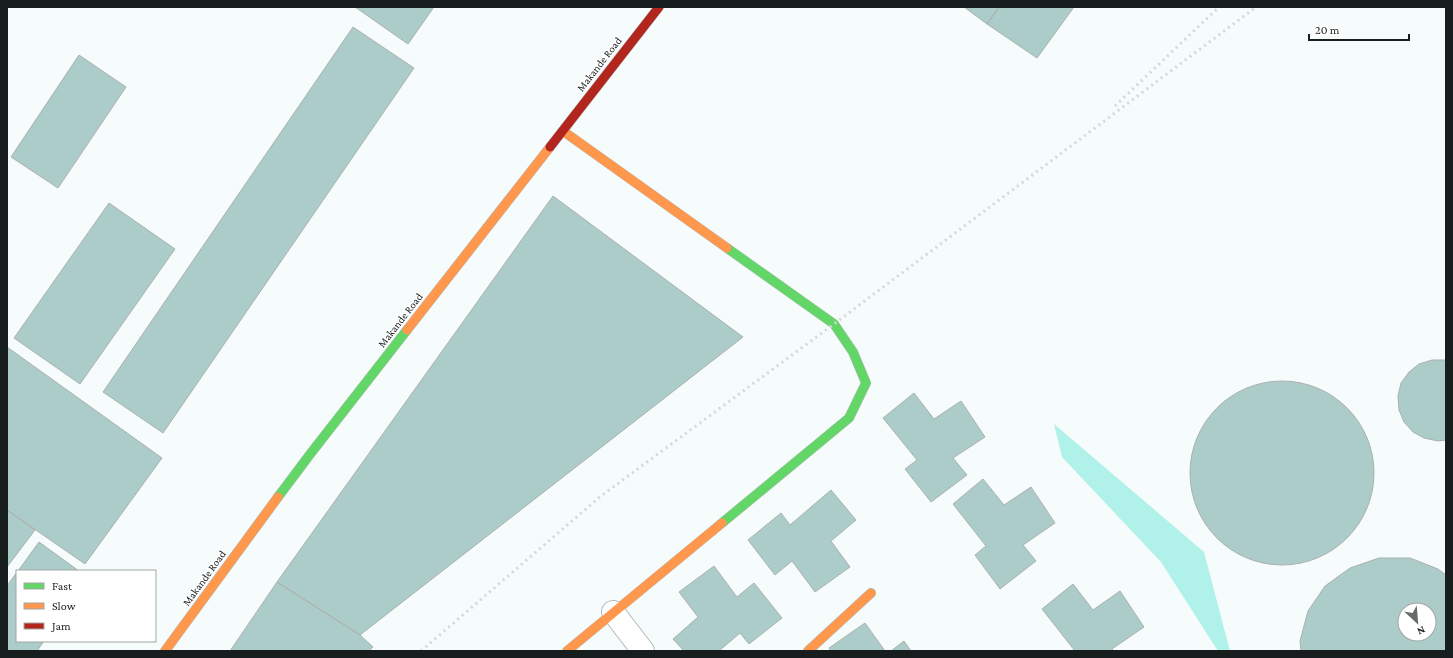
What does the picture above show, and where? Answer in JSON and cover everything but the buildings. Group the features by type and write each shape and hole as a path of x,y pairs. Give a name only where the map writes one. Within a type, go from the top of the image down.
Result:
{"street":[{"name":"Makande Road","path":"165,651 311,453 659,7"},
{"path":"563,131 834,324 847,340 860,363 866,383 849,418 567,651"},
{"path":"808,651 871,593"},
{"path":"613,612 643,651"}],"shaded area":[{"path":"1054,424 1204,552 1230,651 1218,651 1161,562 1062,457"}],"railway":[{"path":"1115,106 1219,7"},
{"path":"421,651 601,496 834,324 1256,7"}],"traffic: fast":[{"path":"722,523 849,418 866,383 853,352 834,324 727,248"},
{"path":"278,497 407,330"}],"traffic: slow":[{"path":"563,131 727,248"},
{"path":"407,330 550,147"},
{"path":"165,651 278,497"},
{"path":"567,651 722,523"},
{"path":"808,651 871,593"}],"traffic: jam":[{"path":"550,147 659,7"}]}
